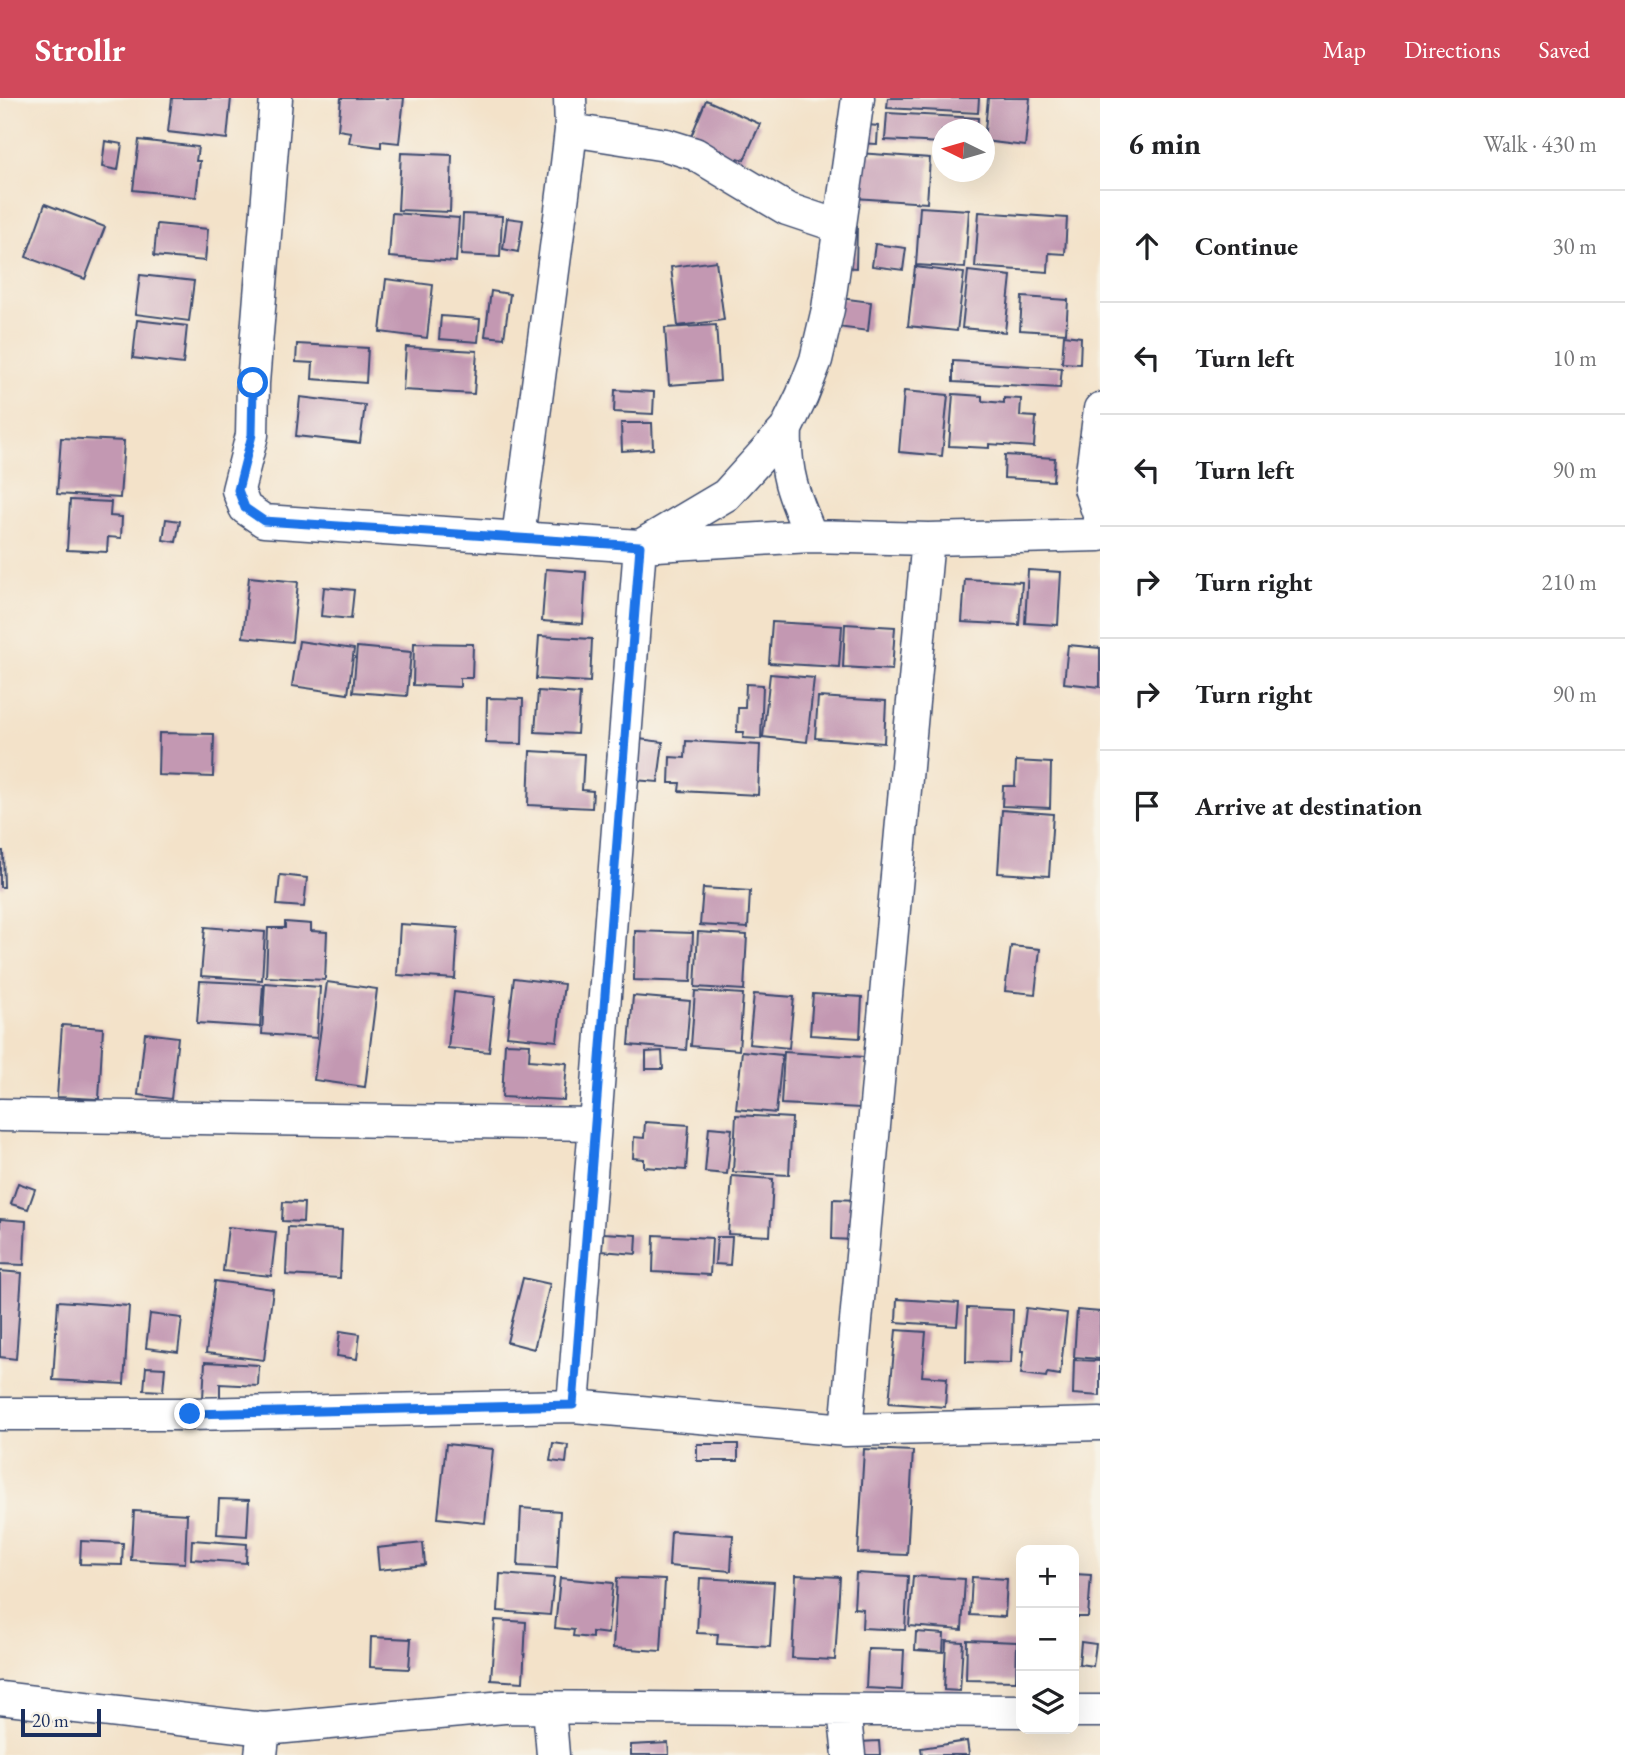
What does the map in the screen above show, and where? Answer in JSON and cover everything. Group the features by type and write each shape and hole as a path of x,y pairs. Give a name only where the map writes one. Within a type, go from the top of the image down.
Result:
{"street":[{"path":"276,98 253,383 252,435 238,490 245,508 264,521 640,546 811,536 928,540 1100,535"},
{"path":"518,537 571,130 570,98"},
{"path":"640,546 726,495 786,429 816,360 828,309 858,98"},
{"path":"571,130 666,145 695,154 788,209 838,226"},
{"path":"1100,409 1090,488 1100,517"},
{"path":"786,429 785,458 791,488 811,536"},
{"path":"846,1430 928,540"},
{"path":"573,1405 640,546"},
{"path":"0,1115 594,1124"},
{"path":"0,1414 203,1414 573,1405 846,1430 1100,1424"},
{"path":"0,1699 263,1742 504,1707 1016,1711"},
{"path":"549,1707 552,1755"},
{"path":"844,1710 849,1755"}],"building":[{"path":"172,98 231,98 227,139 168,132"},
{"path":"341,98 404,98 399,143 381,141 381,147 349,143 351,132 338,130"},
{"path":"888,98 979,98 978,113 887,108"},
{"path":"988,98 1030,98 1025,146 995,142 995,119 986,119"},
{"path":"706,100 760,124 744,160 738,158 735,164 690,139"},
{"path":"887,113 978,118 932,119 932,142 885,140"},
{"path":"857,124 878,126 877,144 855,143"},
{"path":"139,140 198,147 196,161 200,161 196,197 133,190"},
{"path":"105,141 122,144 118,170 102,167"},
{"path":"401,153 452,155 450,212 398,210"},
{"path":"858,153 930,158 927,203 855,198"},
{"path":"45,204 105,227 85,279 26,257"},
{"path":"920,207 969,210 965,268 916,265"},
{"path":"979,212 1067,218 1065,254 1049,253 1048,272 975,267"},
{"path":"392,213 459,218 456,262 389,257"},
{"path":"463,214 502,216 500,257 461,255"},
{"path":"507,218 523,220 518,252 503,249"},
{"path":"157,224 208,229 205,261 154,256"},
{"path":"841,225 857,226 856,268 841,267"},
{"path":"875,244 906,248 903,270 872,266"},
{"path":"716,261 724,320 678,326 671,267"},
{"path":"915,267 964,273 957,331 908,326"},
{"path":"968,271 1011,276 1005,332 962,328"},
{"path":"140,275 194,281 189,321 135,314"},
{"path":"386,279 433,285 427,338 380,332"},
{"path":"491,291 510,294 504,338 485,336"},
{"path":"1022,297 1068,300 1066,333 1020,330"},
{"path":"840,298 871,302 868,331 837,327"},
{"path":"441,316 480,319 478,342 439,339"},
{"path":"137,320 187,326 183,364 133,358"},
{"path":"716,325 720,381 669,385 665,328"},
{"path":"1064,335 1081,337 1080,364 1062,363"},
{"path":"297,344 368,348 366,383 312,379 313,363 296,362"},
{"path":"406,347 477,351 474,394 403,390"},
{"path":"953,361 1062,368 1060,388 953,382"},
{"path":"615,390 654,392 653,414 614,412"},
{"path":"904,391 948,395 942,456 899,452"},
{"path":"953,394 982,396 982,401 1004,403 1004,398 1021,399 1020,416 1036,417 1034,447 989,444 989,448 949,446"},
{"path":"300,397 365,405 360,443 296,436"},
{"path":"621,423 652,423 653,449 622,451"},
{"path":"61,438 124,441 120,498 57,494"},
{"path":"1005,455 1055,458 1053,481 1004,478"},
{"path":"70,500 111,502 110,516 122,517 121,538 108,537 107,552 67,550"},
{"path":"166,519 180,521 176,542 163,540"},
{"path":"546,569 586,572 583,624 542,621"},
{"path":"1028,570 1061,572 1058,625 1025,623"},
{"path":"249,577 298,582 292,642 243,637"},
{"path":"965,579 1022,582 1019,625 962,622"},
{"path":"324,587 354,590 351,619 321,616"},
{"path":"772,622 842,626 839,667 769,663"},
{"path":"845,624 895,627 892,670 843,667"},
{"path":"539,636 592,639 590,682 536,679"},
{"path":"299,641 354,649 348,694 292,686"},
{"path":"414,643 473,644 472,678 460,678 460,687 413,685"},
{"path":"1068,645 1100,648 1100,687 1064,683"},
{"path":"357,647 411,652 407,696 353,692"},
{"path":"770,674 814,678 807,742 763,737"},
{"path":"746,684 763,685 761,739 743,738 744,732 737,732 738,708 745,708"},
{"path":"538,691 580,694 577,734 535,732"},
{"path":"818,697 886,701 884,743 815,738"},
{"path":"487,698 523,699 522,744 486,743"},
{"path":"159,733 214,734 213,777 158,775"},
{"path":"639,739 663,742 658,782 635,780"},
{"path":"686,741 760,745 758,795 679,791 680,783 669,783 670,757 685,758"},
{"path":"530,751 584,754 582,790 593,791 592,808 528,805"},
{"path":"1016,761 1051,763 1050,808 1002,806 1003,786 1015,786"},
{"path":"1002,810 1053,814 1049,876 998,873"},
{"path":"0,851 3,851 4,887 0,887"},
{"path":"280,875 307,878 304,907 277,905"},
{"path":"703,888 750,891 748,928 700,925"},
{"path":"285,922 311,924 311,931 327,932 325,980 266,977 268,928 285,928"},
{"path":"400,924 458,928 455,979 397,975"},
{"path":"205,927 265,932 262,980 201,976"},
{"path":"635,931 693,933 691,982 634,980"},
{"path":"698,932 747,935 744,990 695,987"},
{"path":"1011,946 1040,949 1035,994 1005,991"},
{"path":"514,978 564,984 557,1041 507,1036"},
{"path":"200,981 263,984 260,1027 197,1023"},
{"path":"327,982 377,989 365,1087 314,1080"},
{"path":"265,983 320,987 317,1038 262,1034"},
{"path":"695,991 743,994 739,1050 691,1046"},
{"path":"454,992 495,997 489,1052 448,1048"},
{"path":"754,994 794,997 789,1048 749,1044"},
{"path":"813,994 862,997 860,1038 810,1035"},
{"path":"633,996 690,1001 686,1050 629,1045"},
{"path":"62,1025 103,1028 99,1099 57,1097"},
{"path":"145,1033 178,1037 171,1099 138,1095"},
{"path":"505,1043 530,1044 529,1060 567,1063 564,1100 502,1097"},
{"path":"662,1051 663,1069 646,1069 646,1052"},
{"path":"742,1051 782,1055 776,1113 736,1109"},
{"path":"784,1052 864,1057 861,1108 781,1104"},
{"path":"736,1115 792,1118 789,1175 733,1172"},
{"path":"645,1122 689,1125 686,1170 644,1167 644,1159 633,1158 634,1137 644,1138"},
{"path":"709,1127 732,1129 727,1174 705,1172"},
{"path":"732,1176 773,1179 770,1236 728,1234"},
{"path":"18,1183 35,1189 28,1209 11,1204"},
{"path":"833,1199 857,1200 855,1240 832,1239"},
{"path":"283,1202 304,1203 303,1222 282,1221"},
{"path":"0,1219 26,1221 24,1265 0,1264"},
{"path":"228,1227 276,1232 271,1276 223,1271"},
{"path":"288,1227 342,1230 340,1278 286,1275"},
{"path":"603,1233 637,1235 636,1254 602,1251"},
{"path":"654,1235 712,1238 710,1275 653,1272"},
{"path":"717,1237 732,1237 730,1265 715,1264"},
{"path":"0,1271 22,1273 16,1359 0,1357"},
{"path":"523,1278 550,1284 534,1349 507,1342"},
{"path":"215,1281 273,1289 264,1360 206,1353"},
{"path":"897,1299 959,1303 957,1326 896,1322"},
{"path":"58,1301 129,1306 124,1384 53,1380"},
{"path":"967,1308 1013,1310 1011,1363 966,1362"},
{"path":"1026,1308 1067,1313 1060,1375 1047,1373 1046,1377 1021,1374"},
{"path":"1077,1310 1100,1312 1100,1359 1074,1357"},
{"path":"150,1314 182,1318 178,1352 146,1348"},
{"path":"896,1330 926,1332 922,1376 947,1378 945,1407 889,1403"},
{"path":"340,1331 360,1334 357,1359 337,1356"},
{"path":"1074,1360 1100,1361 1100,1396 1073,1394"},
{"path":"205,1362 259,1365 258,1386 220,1384 220,1399 203,1398"},
{"path":"146,1367 165,1368 163,1391 144,1390"},
{"path":"553,1443 568,1445 566,1463 550,1461"},
{"path":"446,1444 493,1449 485,1523 438,1518"},
{"path":"697,1444 738,1444 738,1461 697,1461"},
{"path":"864,1449 913,1451 907,1555 858,1553"},
{"path":"219,1499 249,1500 247,1536 217,1534"},
{"path":"521,1508 560,1511 557,1568 518,1566"},
{"path":"134,1511 187,1514 185,1563 131,1560"},
{"path":"671,1531 733,1535 731,1571 669,1566"},
{"path":"192,1540 247,1544 246,1563 191,1559"},
{"path":"81,1541 123,1543 122,1565 80,1564"},
{"path":"423,1543 425,1565 379,1570 377,1548"},
{"path":"856,1573 908,1576 905,1630 862,1628 863,1609 854,1608"},
{"path":"500,1574 554,1578 550,1615 498,1611"},
{"path":"1079,1574 1091,1575 1088,1617 1079,1617"},
{"path":"796,1575 840,1577 835,1660 792,1658"},
{"path":"913,1576 965,1579 962,1630 909,1626"},
{"path":"972,1577 1007,1579 1005,1617 970,1615"},
{"path":"560,1578 613,1583 608,1634 592,1632 592,1638 573,1636 574,1630 555,1628"},
{"path":"617,1578 665,1580 661,1651 613,1648"},
{"path":"700,1578 774,1582 770,1647 717,1644 718,1634 697,1633"},
{"path":"495,1620 526,1622 523,1682 491,1680"},
{"path":"916,1632 944,1634 943,1652 915,1650"},
{"path":"371,1637 411,1639 409,1669 370,1667"},
{"path":"967,1640 1016,1642 1016,1681 966,1680"},
{"path":"946,1641 963,1642 960,1691 944,1690"},
{"path":"1081,1642 1096,1644 1093,1666 1079,1664"},
{"path":"868,1649 904,1650 902,1690 866,1688"},
{"path":"879,1741 880,1755 860,1755 859,1742"},
{"path":"967,1741 969,1755 922,1755 921,1748"},
{"path":"668,1743 669,1755 631,1755 631,1745"}],"route":[{"path":"190,1414 573,1405 640,546 264,521 245,508 238,490 252,435 253,383"}]}
